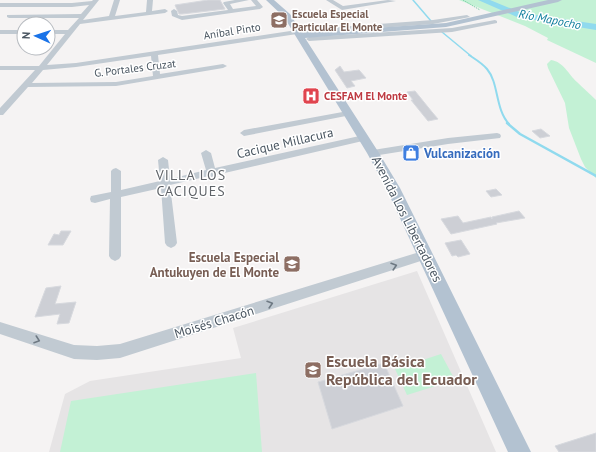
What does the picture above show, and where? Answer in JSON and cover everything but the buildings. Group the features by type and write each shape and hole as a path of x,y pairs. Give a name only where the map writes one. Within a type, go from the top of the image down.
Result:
{"main road":[{"name":"Aníbal Pinto","path":"301,36 435,27 484,15 558,0"},
{"name":"Avenida Los Libertadores","path":"273,2 284,12 301,36 393,188 520,452"}],"street":[{"path":"112,17 117,0"},
{"path":"149,12 150,0"},
{"path":"230,9 226,3 246,0"},
{"path":"329,0 342,8 393,1"},
{"path":"362,0 368,4"},
{"path":"0,3 72,5 94,2"},
{"path":"0,113 41,68 94,2"},
{"path":"174,11 175,16 182,18 257,3 273,2"},
{"path":"9,16 80,19 112,17 165,10"},
{"name":"Aníbal Pinto","path":"0,68 41,68 76,65 154,53 436,22 467,17"},
{"name":"Aníbal Pinto","path":"301,36 318,38 452,30 495,22"},
{"path":"0,32 16,32"},
{"path":"56,32 69,32"},
{"path":"154,53 157,77"},
{"name":"G. Portales Cruzat","path":"25,85 104,85 223,66"},
{"path":"244,133 348,113"},
{"path":"373,153 497,136"},
{"name":"Cacique Millacura","path":"95,198 212,174 364,138"},
{"path":"206,152 212,174"},
{"path":"163,160 171,243"},
{"path":"114,256 116,171"},
{"name":"Moisés Chacón","path":"0,328 74,352 90,354 109,353 135,347 426,255"}],"path":[{"path":"463,0 484,15"}],"shaded area":[{"name":"Escuela Básica República del Ecuador","path":"417,271 496,452 49,452 65,394 90,381 241,358 233,328"}],"green space":[{"path":"459,0 596,0 596,63 547,40 548,38 525,26"},
{"path":"551,60 563,66 596,100 596,178 585,167 569,128 565,103 548,68 547,64"},
{"path":"441,354 455,380 407,395 395,369"},
{"path":"256,373 262,452 60,452 71,401"}],"waterway":[{"path":"413,0 431,21"},
{"name":"Río Mapocho","path":"482,0 520,15 596,27"},
{"path":"442,32 471,56"},
{"path":"469,55 483,65 491,75 494,81 501,111 509,124"},
{"path":"507,123 520,134 596,176"}],"place":[{"name":"Escuela Especial Particular El Monte","path":"279,20"},
{"name":"CESFAM El Monte","path":"311,96"},
{"name":"Vulcanización","path":"411,153"},
{"name":"Escuela Especial Antukuyen de El Monte","path":"292,264"},
{"name":"Escuela Básica República del Ecuador","path":"313,370"}],"district":[{"name":"VILLA LOS CACIQUES","path":"191,184"}]}
